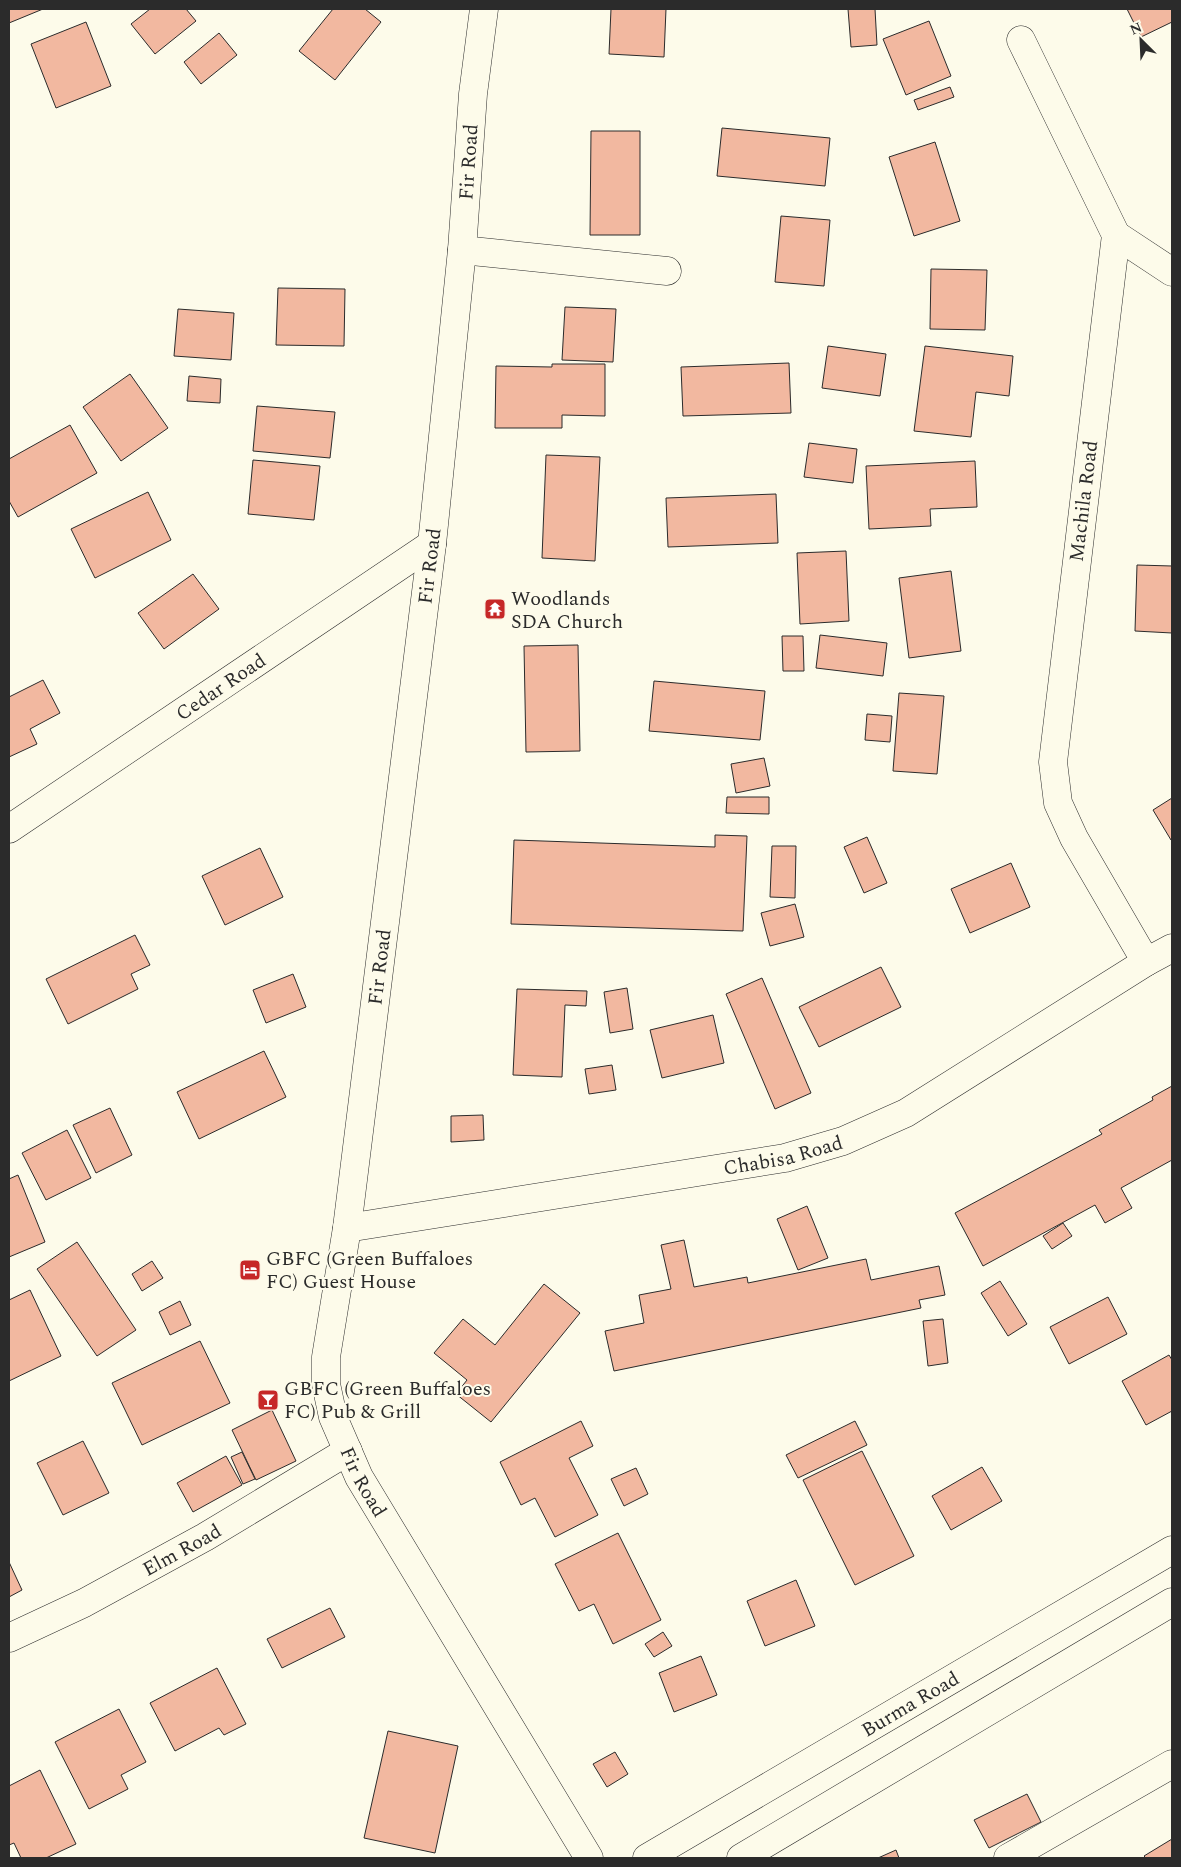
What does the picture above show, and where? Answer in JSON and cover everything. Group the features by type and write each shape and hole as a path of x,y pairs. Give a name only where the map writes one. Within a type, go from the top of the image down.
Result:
{"street":[{"name":"Fir Road","path":"484,9 473,94 462,250 432,544 346,1228 326,1357 326,1384 333,1417 359,1477 589,1858"},
{"path":"1021,40 1116,235 1172,272"},
{"name":"Machila Road","path":"1116,235 1053,762 1058,803 1074,838 1146,962"},
{"path":"462,250 667,272"},
{"name":"Cedar Road","path":"9,829 432,544"},
{"name":"Chabisa Road","path":"346,1228 785,1158 843,1141 906,1113 1146,962 1172,948"},
{"name":"Elm Road","path":"9,1638 84,1603 205,1537 348,1451"},
{"name":"Burma Road","path":"647,1858 1172,1550"},
{"path":"742,1858 1172,1602"},
{"path":"1008,1858 1172,1764"}],"building":[{"path":"9,9 43,9 9,23"},
{"path":"150,9 186,9 196,21 155,54 131,24"},
{"path":"333,9 365,9 381,22 335,80 299,51"},
{"path":"611,9 666,9 664,57 609,54"},
{"path":"848,9 875,9 877,45 851,47"},
{"path":"1127,9 1172,9 1172,22 1141,37"},
{"path":"929,21 951,76 906,95 883,39"},
{"path":"86,22 111,86 56,108 31,44"},
{"path":"219,33 237,55 201,84 184,62"},
{"path":"950,87 954,97 918,110 914,100"},
{"path":"722,128 830,138 825,186 717,176"},
{"path":"591,131 640,131 640,235 590,235"},
{"path":"935,142 960,221 914,236 889,157"},
{"path":"781,216 830,220 824,286 775,282"},
{"path":"931,269 987,270 985,330 930,329"},
{"path":"278,288 345,289 344,346 276,345"},
{"path":"565,307 616,309 613,362 562,360"},
{"path":"178,309 234,313 231,360 174,356"},
{"path":"828,346 886,354 880,396 822,388"},
{"path":"925,346 1013,356 1009,396 976,392 971,437 914,431"},
{"path":"789,363 791,413 683,416 681,367"},
{"path":"552,364 605,364 605,416 562,415 562,428 495,428 496,366 552,367"},
{"path":"130,374 168,428 121,461 83,407"},
{"path":"189,376 221,379 220,403 187,401"},
{"path":"257,406 335,412 330,458 253,451"},
{"path":"70,425 97,473 18,517 9,501 9,459"},
{"path":"809,443 857,449 853,483 804,477"},
{"path":"546,455 600,457 595,561 542,558"},
{"path":"253,460 320,466 314,520 248,514"},
{"path":"975,461 977,507 930,509 931,526 869,529 866,466"},
{"path":"148,492 171,540 95,578 71,529"},
{"path":"776,494 778,543 668,547 666,498"},
{"path":"846,551 849,621 800,624 797,553"},
{"path":"1137,565 1172,566 1172,633 1135,631"},
{"path":"951,571 961,651 909,658 899,578"},
{"path":"193,574 219,609 164,649 138,613"},
{"path":"820,635 887,643 883,676 816,668"},
{"path":"782,636 803,636 804,671 783,671"},
{"path":"578,645 580,751 526,752 524,646"},
{"path":"43,680 60,713 30,729 37,744 9,757 9,697"},
{"path":"654,681 765,691 760,740 649,731"},
{"path":"899,693 944,696 937,774 893,771"},
{"path":"867,714 892,716 890,742 865,740"},
{"path":"764,758 770,786 736,793 731,764"},
{"path":"727,797 769,797 769,814 726,813"},
{"path":"1172,798 1172,840 1171,840 1153,810"},
{"path":"715,835 747,836 743,931 511,924 514,840 715,847"},
{"path":"867,837 887,883 864,893 844,847"},
{"path":"772,846 796,846 795,898 770,897"},
{"path":"260,848 283,897 225,925 202,876"},
{"path":"1011,863 1030,907 970,933 951,889"},
{"path":"795,904 804,937 770,946 761,913"},
{"path":"135,935 150,965 131,974 138,989 68,1024 46,979"},
{"path":"881,967 901,1007 819,1047 799,1007"},
{"path":"293,974 306,1007 266,1023 253,990"},
{"path":"762,978 811,1093 775,1109 726,994"},
{"path":"627,988 633,1029 610,1033 604,992"},
{"path":"517,989 587,991 586,1006 565,1005 562,1077 513,1075"},
{"path":"713,1015 724,1063 662,1078 650,1030"},
{"path":"264,1051 286,1097 199,1139 177,1092"},
{"path":"612,1065 616,1090 589,1094 585,1069"},
{"path":"1172,1086 1172,1160 1121,1188 1132,1208 1105,1223 1095,1205 983,1266 955,1213 1102,1134 1099,1130 1153,1100 1152,1097"},
{"path":"110,1108 132,1155 96,1173 73,1125"},
{"path":"483,1115 484,1140 451,1142 451,1116"},
{"path":"67,1130 91,1178 46,1200 22,1153"},
{"path":"18,1175 45,1242 9,1257 9,1179"},
{"path":"807,1206 828,1258 798,1270 777,1219"},
{"path":"1063,1223 1072,1236 1052,1249 1043,1236"},
{"path":"684,1240 694,1287 747,1277 748,1283 866,1259 871,1280 939,1266 945,1295 919,1300 921,1308 614,1371 605,1331 644,1323 639,1295 671,1289 661,1245"},
{"path":"77,1242 136,1330 97,1356 37,1269"},
{"path":"152,1261 163,1278 142,1291 132,1274"},
{"path":"1000,1281 1027,1324 1008,1336 981,1293"},
{"path":"544,1284 580,1313 491,1422 456,1394 467,1380 434,1353 463,1319 495,1345"},
{"path":"30,1290 61,1356 9,1381 9,1300"},
{"path":"1108,1297 1127,1334 1069,1364 1050,1327"},
{"path":"180,1301 191,1325 170,1335 159,1312"},
{"path":"943,1319 948,1363 928,1366 923,1321"},
{"path":"200,1341 230,1403 142,1445 112,1383"},
{"path":"1169,1355 1172,1360 1172,1411 1146,1425 1122,1381"},
{"path":"272,1410 296,1461 256,1480 232,1430"},
{"path":"581,1421 593,1446 569,1458 598,1515 555,1537 535,1498 521,1505 500,1462"},
{"path":"855,1421 867,1445 798,1478 786,1455"},
{"path":"83,1441 109,1493 63,1515 37,1463"},
{"path":"862,1451 914,1556 855,1585 803,1480"},
{"path":"242,1452 255,1479 243,1484 231,1457"},
{"path":"226,1456 242,1485 193,1512 177,1483"},
{"path":"982,1467 1002,1501 951,1530 932,1496"},
{"path":"636,1468 648,1494 624,1506 611,1479"},
{"path":"618,1533 661,1620 613,1644 594,1604 579,1611 555,1564"},
{"path":"9,1562 22,1590 9,1597"},
{"path":"796,1580 815,1626 765,1646 747,1601"},
{"path":"330,1608 345,1637 282,1668 267,1639"},
{"path":"663,1632 672,1646 654,1657 645,1644"},
{"path":"701,1656 717,1695 674,1712 659,1673"},
{"path":"217,1668 246,1724 224,1735 219,1728 175,1751 150,1703"},
{"path":"119,1709 146,1762 121,1775 128,1789 89,1809 55,1742"},
{"path":"388,1731 458,1746 435,1853 364,1838"},
{"path":"615,1752 628,1774 607,1787 593,1764"},
{"path":"40,1770 76,1844 46,1858 21,1858 14,1843 9,1845 9,1786"},
{"path":"1027,1794 1041,1822 989,1848 974,1820"},
{"path":"1172,1839 1172,1858 1146,1858 1144,1856"},
{"path":"896,1850 899,1858 878,1858"}],"place":[{"name":"Woodlands SDA Church","path":"495,609"},
{"name":"GBFC (Green Buffaloes FC) Guest House","path":"250,1270"},
{"name":"GBFC (Green Buffaloes FC) Pub & Grill","path":"268,1400"}]}
